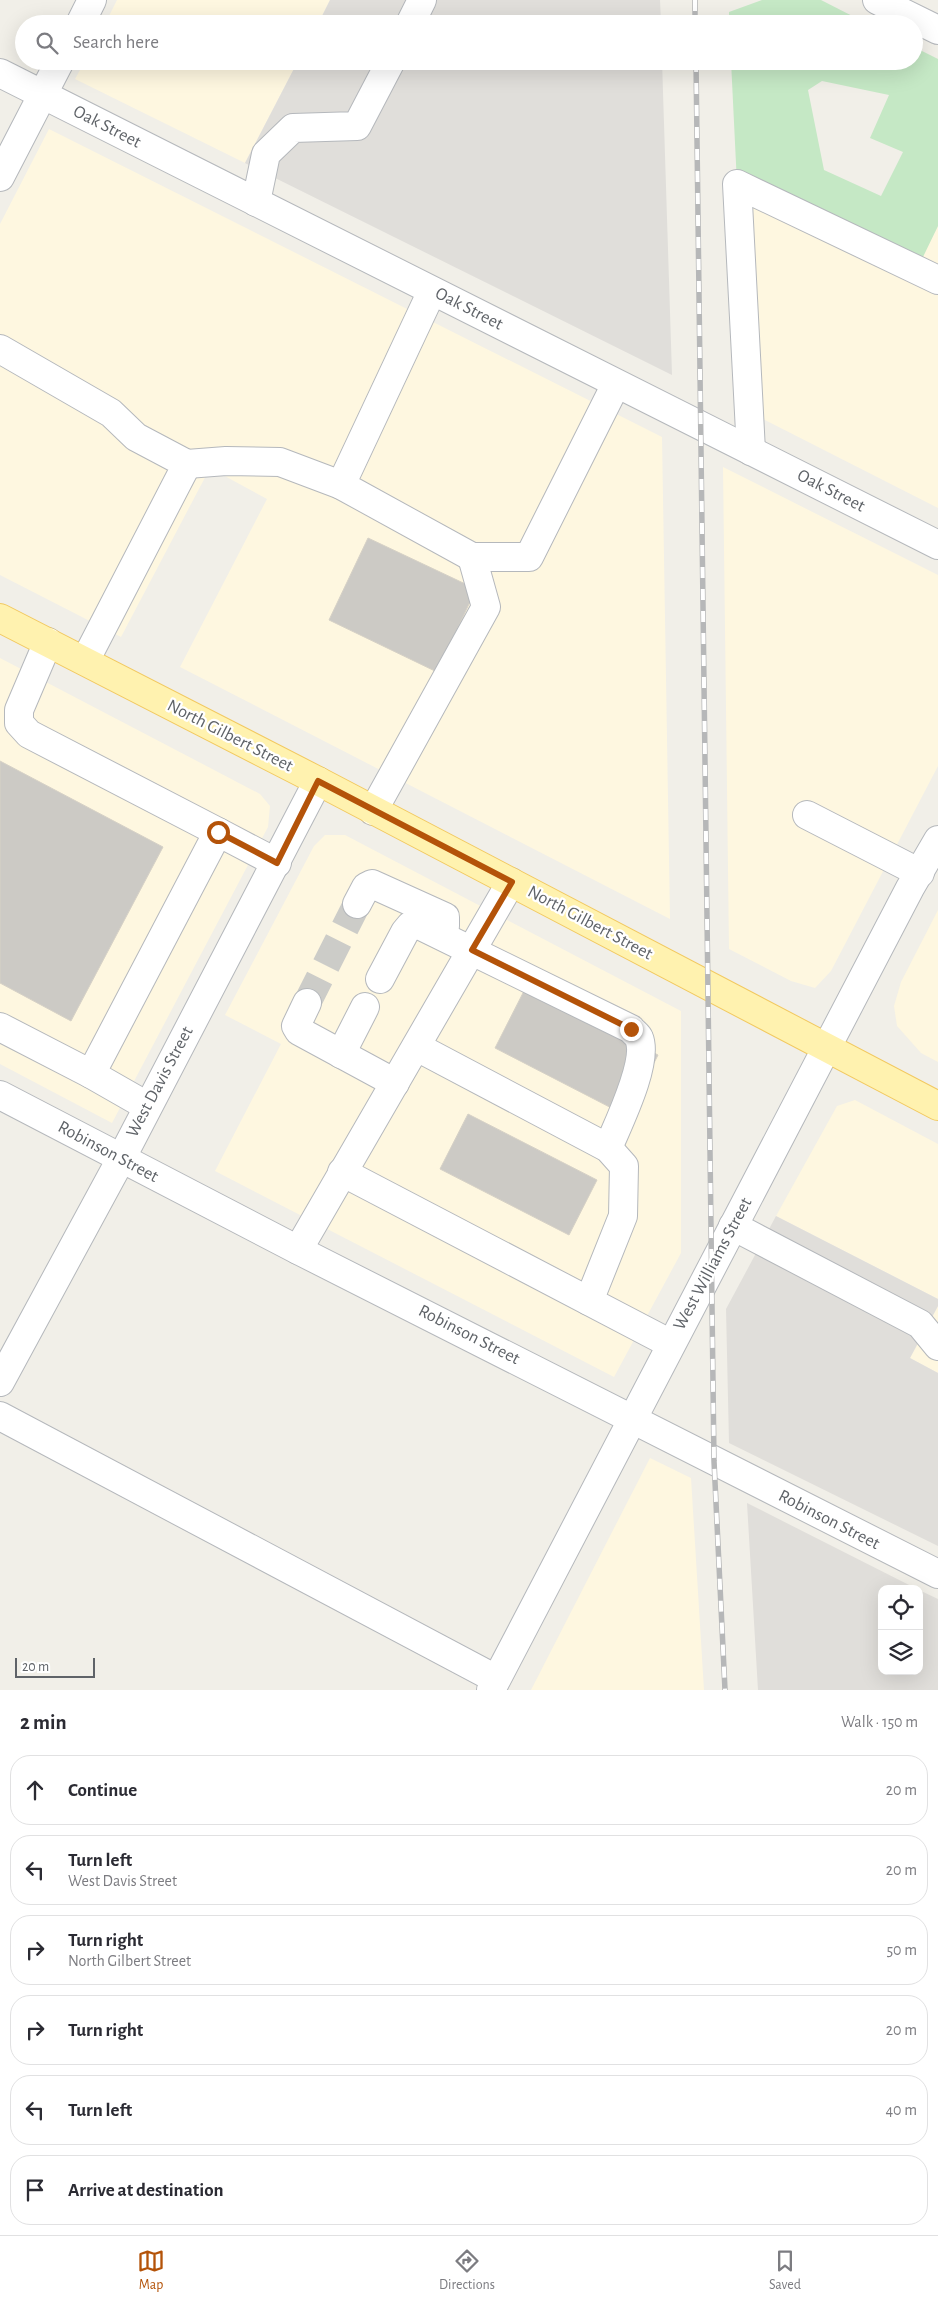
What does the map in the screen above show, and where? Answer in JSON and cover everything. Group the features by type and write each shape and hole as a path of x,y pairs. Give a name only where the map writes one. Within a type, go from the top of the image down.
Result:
{"main road":[{"name":"North Gilbert Street","path":"0,618 318,781 938,1106"}],"street":[{"path":"84,15 92,0"},
{"path":"414,15 422,0"},
{"path":"877,0 908,15"},
{"path":"923,23 938,30"},
{"path":"0,177 56,70"},
{"path":"256,202 266,154 294,128 357,126 386,70"},
{"name":"Oak Street","path":"0,74 938,544"},
{"path":"751,451 737,184 938,280"},
{"path":"341,485 432,290"},
{"path":"0,349 111,413 136,437 187,464 226,461 280,462 341,485 472,557 530,556 616,384"},
{"path":"85,662 187,464"},
{"path":"373,811 486,607 472,557"},
{"path":"48,642 19,710 19,723 29,734 277,863"},
{"name":"West Davis Street","path":"0,1382 121,1159 147,1106 277,863 318,781"},
{"path":"807,814 920,873"},
{"path":"91,1074 218,832"},
{"name":"West Williams Street","path":"494,1685 631,1418 910,888 938,840"},
{"path":"298,1250 512,882"},
{"path":"357,904 366,887 372,884 444,917 446,938"},
{"path":"380,978 410,926 419,925 631,1029 639,1038 640,1058 630,1096 608,1148"},
{"path":"307,1003 296,1026 299,1031 395,1083"},
{"path":"342,1054 365,1007"},
{"path":"0,1026 147,1106"},
{"path":"417,1046 608,1148 624,1166 623,1216 590,1301"},
{"name":"Robinson Street","path":"0,1095 298,1250 938,1574"},
{"path":"342,1172 671,1344"},
{"path":"733,1226 920,1324 938,1346"},
{"path":"0,1416 494,1685"}],"shaded area":[{"path":"117,0 330,0 322,15 110,15"},
{"path":"330,0 660,0 661,15 322,15"},
{"path":"80,70 293,70 245,163 75,79"},
{"path":"293,70 662,70 672,375 245,163"},
{"path":"49,129 662,437 670,919 180,667 267,499 210,468 121,637 0,575 0,224"},
{"path":"737,184 916,269 938,226 938,508 749,412"},
{"path":"723,467 938,575 938,766 831,971 815,988 791,981 729,949"},
{"path":"0,658 260,794 270,806 268,827 112,1123 0,1064"},
{"path":"325,835 345,835 681,1011 681,1253 614,1377 215,1171 281,1044 225,1015 314,846"},
{"path":"938,910 938,1062 921,1053 897,1026 894,1006 901,982"},
{"path":"855,1100 938,1144 938,1299 776,1216 837,1106"},
{"path":"776,1216 938,1299 938,1306 910,1358 938,1373 938,1546 729,1443 726,1309"},
{"path":"938,1306 938,1373 910,1358"},
{"path":"650,1458 691,1478 704,1690 531,1690"},
{"path":"747,1503 909,1585 878,1585 878,1675 923,1675 923,1592 938,1599 938,1690 758,1690"}],"green space":[{"path":"762,0 821,0 850,15 729,15 729,12"},
{"path":"923,52 938,59 938,226 923,257 903,264 737,184 731,70 923,70","holes":["822,81 889,95 870,138 903,152 881,196 824,170 808,90"]}],"building":[{"path":"368,538 476,589 437,672 329,620"},
{"path":"0,761 163,847 71,1021 0,983"},
{"path":"526,987 658,1055 627,1116 495,1048"},
{"path":"468,1114 597,1180 569,1235 440,1169"}],"tunnel":[{"path":"307,1003 357,904"}],"railway":[{"path":"695,0 695,15"},
{"path":"696,70 714,1461 725,1690"}],"route":[{"path":"218,832 277,863 318,781 512,882 472,950 631,1029"}]}
